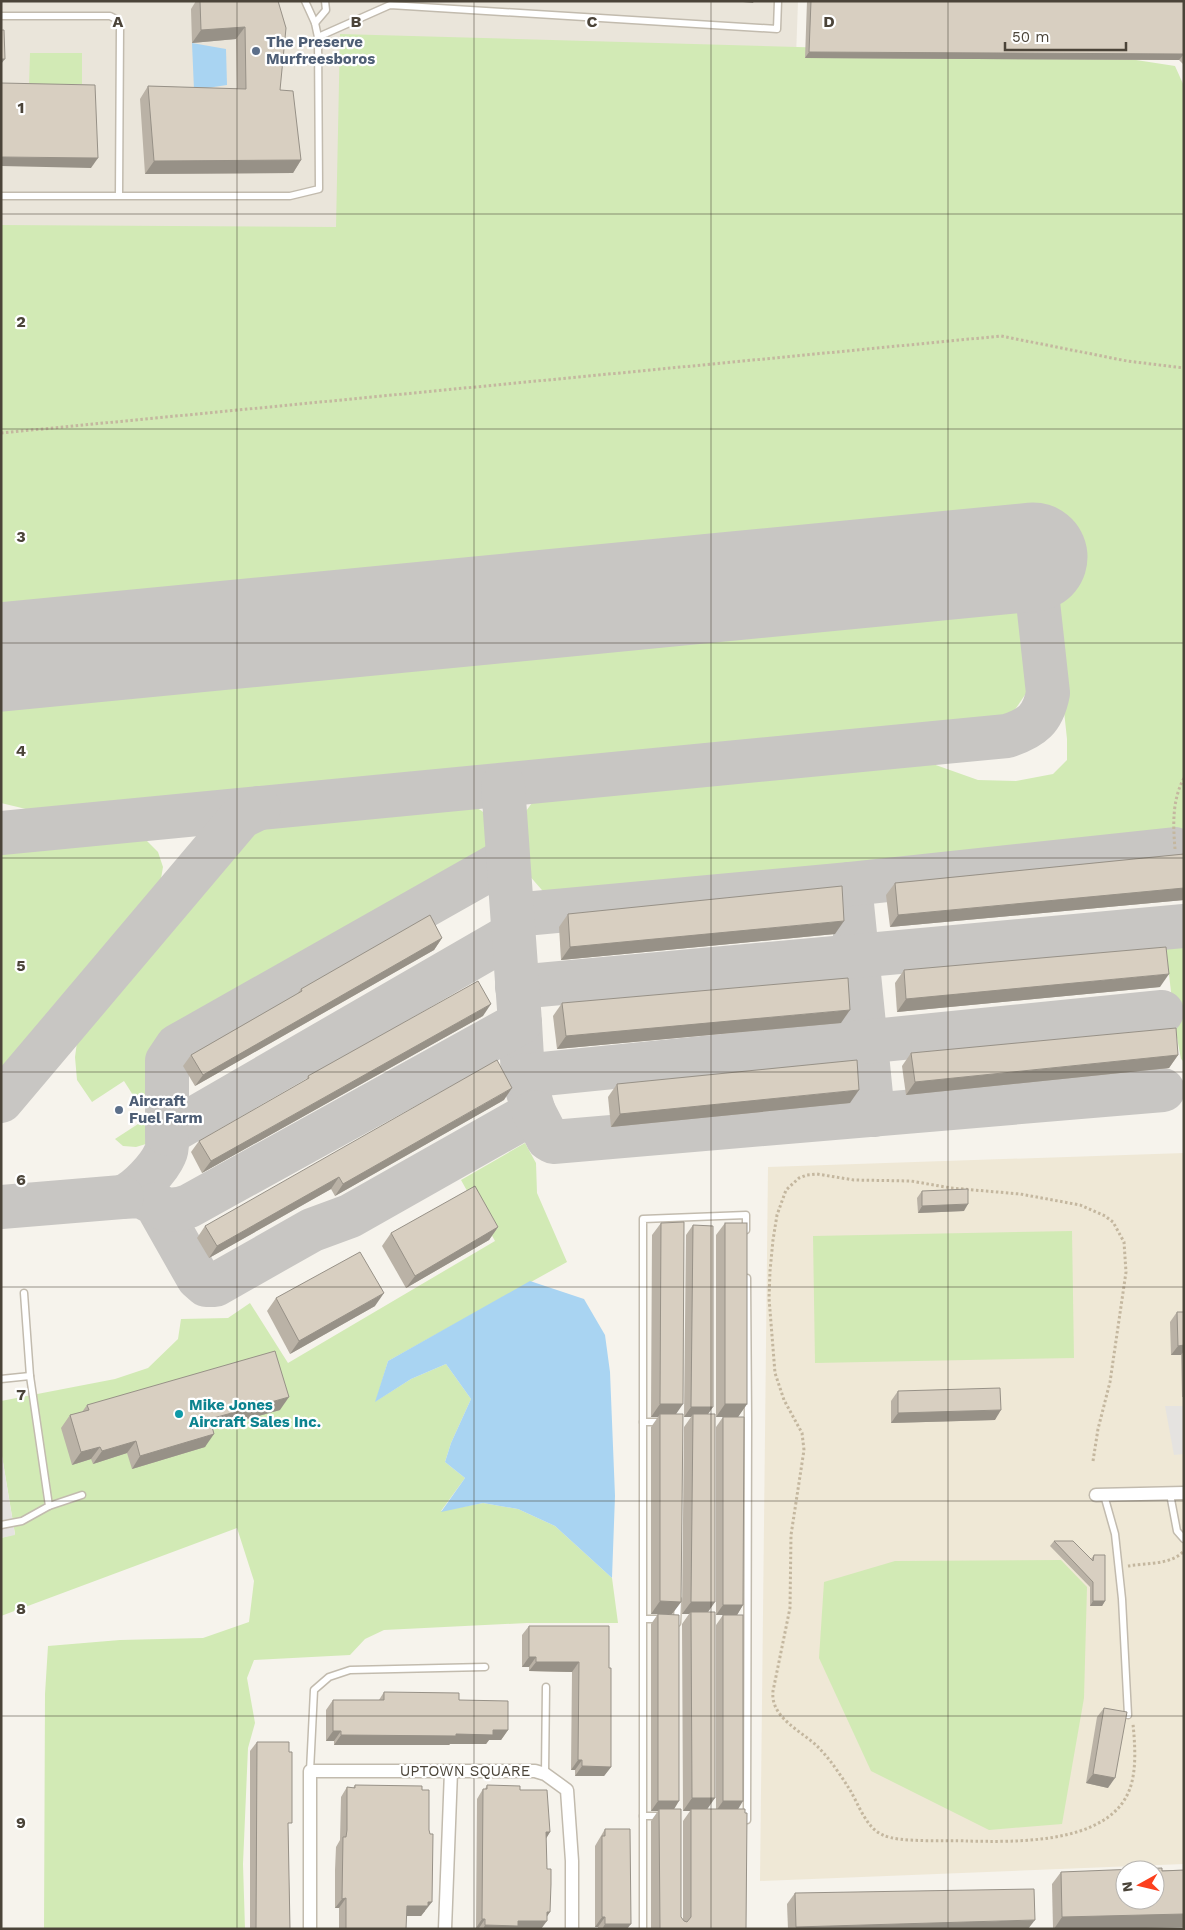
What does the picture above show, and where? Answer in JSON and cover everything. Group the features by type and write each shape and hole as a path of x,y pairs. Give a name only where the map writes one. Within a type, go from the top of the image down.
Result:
{"street":[{"path":"1100,1495 1184,1493"},
{"path":"310,1771 310,1929"},
{"name":"UPTOWN SQUARE","path":"310,1771 535,1771 545,1774 567,1790 572,1861 572,1929"},
{"path":"445,1929 451,1771"}],"lane":[{"path":"1,196 290,196 319,189 318,37 315,23 305,1"},
{"path":"315,23 326,10 325,1"},
{"path":"318,37 390,5 399,3 777,29 778,1"},
{"path":"1,16 110,16 116,19 120,27 119,195"},
{"path":"643,1929 643,1219 746,1215 746,1234"},
{"path":"711,1216 711,1226"},
{"path":"681,1217 681,1227"},
{"path":"746,1826 748,1620 747,1273"},
{"path":"24,1293 30,1376 49,1506"},
{"path":"1,1379 30,1376"},
{"path":"644,1422 670,1422"},
{"path":"739,1422 748,1422"},
{"path":"1170,1494 1176,1531 1184,1539"},
{"path":"1100,1495 1115,1534 1122,1599 1128,1715"},
{"path":"1,1525 22,1521 49,1506 82,1496"},
{"path":"677,1629 678,1589"},
{"path":"644,1619 686,1619"},
{"path":"739,1619 748,1620"},
{"path":"310,1771 314,1690 328,1677 350,1670 486,1667"},
{"path":"545,1774 546,1687"},
{"path":"642,1816 669,1816"},
{"path":"738,1816 747,1816"}],"path":[{"path":"1,433 1001,336 1127,361 1184,368"},
{"path":"1175,849 1173,826 1178,790 1184,778"},
{"path":"1093,1461 1098,1429 1110,1382 1126,1272 1124,1242 1113,1222 1090,1208 1060,1200 1020,1194 951,1188 911,1181 854,1180 818,1174 807,1175 791,1184 786,1190 772,1240 769,1298 770,1324 772,1356 779,1388 790,1414 802,1433 804,1450 792,1535 790,1608 773,1691 773,1704 777,1711 811,1740 828,1758 865,1817 882,1835 907,1839 972,1841 1017,1840 1060,1836 1088,1828 1117,1809 1129,1791 1134,1770 1133,1724 1128,1715"},
{"path":"1119,1568 1167,1560 1178,1557 1184,1551"}],"shaded area":[{"path":"1,1 798,1 796,57 345,233 1,229"},
{"path":"1184,1153 1184,1864 1165,1865 1165,1860 1115,1860 1115,1867 760,1881 768,1167"},
{"path":"1165,1406 1184,1406 1184,1454 1174,1455"},
{"path":"1,1450 15,1535 1,1538"}],"green space":[{"path":"340,34 1110,56 1175,66 1184,86 1184,833 548,897 521,866 521,818 537,796 556,791 713,779 916,758 978,780 1016,781 1053,774 1067,760 1067,739 1043,514 1,619 1,225 336,227"},
{"path":"30,53 82,53 82,84 29,85"},
{"path":"1000,594 1025,616 1035,680 1008,720 852,738 51,815 1,803 1,692"},
{"path":"463,800 482,811 493,825 490,844 477,861 389,908 161,1037 156,1059 155,1091 138,1103 124,1081 92,1102 77,1080 75,1057 78,1035 244,834 260,824 281,818"},
{"path":"126,834 146,840 158,852 163,867 159,890 46,1032 1,1072 1,847"},
{"path":"1184,939 1184,1062 1181,1059 1175,1027 1166,948 1171,940"},
{"path":"155,1113 156,1129 146,1144 136,1147 123,1146 115,1139"},
{"path":"525,1143 536,1163 537,1193 567,1262 388,1361 376,1401 411,1379 446,1364 471,1399 451,1443 445,1462 465,1478 441,1511 483,1503 518,1509 555,1526 612,1578 618,1623 527,1623 384,1630 365,1639 350,1655 254,1660 247,1678 255,1723 248,1748 243,1864 245,1929 44,1929 45,1694 48,1646 120,1640 203,1638 249,1622 254,1581 237,1528 1,1616 1,1538 15,1534 1,1450 1,1401 115,1379 148,1368 178,1339 181,1319 228,1318 250,1303 288,1363 495,1241 461,1180"},
{"path":"1072,1231 1074,1358 815,1363 813,1236"},
{"path":"1061,1560 1087,1587 1084,1698 1062,1824 989,1830 871,1771 819,1658 824,1582 895,1561"}],"water":[{"path":"192,43 226,49 227,85 194,90"},
{"path":"530,1281 584,1299 605,1335 610,1372 615,1496 612,1578 555,1526 518,1509 483,1503 441,1512 465,1478 445,1462 451,1443 471,1399 446,1364 411,1379 375,1402 388,1361"}],"building":[{"path":"200,1 278,1 286,28 280,90 293,91 301,160 154,161 148,86 246,89 245,27 201,30"},
{"path":"811,1 1184,1 1184,54 809,52"},
{"path":"1,30 4,30 5,59 1,59"},
{"path":"1,83 95,85 98,158 1,157"},
{"path":"1184,854 1184,888 898,915 895,883"},
{"path":"842,886 844,921 570,947 568,914"},
{"path":"430,915 442,938 203,1075 191,1055"},
{"path":"1166,947 1169,974 906,999 904,970"},
{"path":"848,978 850,1010 566,1036 562,1003"},
{"path":"478,981 491,1004 211,1161 199,1141 309,1078 308,1076"},
{"path":"1176,1028 1178,1055 915,1082 911,1053"},
{"path":"497,1060 512,1088 343,1184 339,1177 217,1246 205,1226"},
{"path":"857,1060 859,1090 620,1114 617,1084"},
{"path":"475,1186 498,1227 415,1276 391,1233"},
{"path":"968,1189 968,1204 922,1206 922,1191"},
{"path":"684,1222 683,1404 660,1404 661,1223"},
{"path":"725,1223 747,1223 747,1404 725,1404"},
{"path":"693,1225 713,1226 713,1407 691,1407"},
{"path":"360,1252 384,1293 299,1341 276,1298"},
{"path":"1177,1312 1184,1312 1184,1345 1178,1346"},
{"name":"Mike Jones Aircraft Sales Inc.","path":"275,1351 289,1397 210,1419 214,1434 140,1456 136,1441 102,1451 100,1447 81,1452 70,1415 89,1410 87,1405"},
{"path":"1000,1388 1001,1410 898,1413 898,1391"},
{"path":"660,1414 683,1414 681,1602 660,1601"},
{"path":"693,1414 715,1414 715,1602 691,1602"},
{"path":"723,1417 744,1417 743,1605 723,1605"},
{"path":"1054,1541 1073,1541 1093,1561 1094,1555 1105,1555 1105,1601 1093,1601 1093,1582"},
{"path":"691,1612 715,1612 715,1798 692,1798"},
{"path":"658,1614 679,1615 679,1801 658,1801"},
{"path":"723,1615 743,1615 743,1801 723,1801"},
{"path":"529,1626 609,1626 611,1767 582,1766 582,1760 578,1760 579,1662 536,1662 536,1657 529,1657"},
{"path":"384,1692 459,1693 459,1700 508,1701 508,1730 493,1730 493,1735 456,1734 456,1736 341,1735 341,1731 333,1731 333,1700 384,1700"},
{"path":"1104,1708 1127,1712 1115,1778 1093,1774"},
{"path":"257,1742 289,1742 289,1752 292,1752 292,1823 288,1823 290,1929 256,1929"},
{"path":"355,1785 422,1786 422,1790 429,1790 429,1830 430,1834 433,1834 432,1902 428,1902 428,1906 407,1906 406,1929 346,1929 346,1898 342,1899 343,1837 346,1837 347,1830 347,1787 355,1788"},
{"path":"487,1785 520,1786 520,1790 547,1790 550,1832 546,1832 547,1869 551,1869 551,1884 550,1912 547,1912 547,1921 518,1921 518,1926 485,1925 485,1919 482,1919 483,1789 487,1789"},
{"path":"659,1809 681,1809 681,1917 687,1922 691,1917 691,1809 745,1809 745,1813 747,1813 746,1929 660,1929"},
{"path":"605,1829 630,1829 631,1924 605,1924 605,1917 602,1917 602,1836 605,1836"},
{"path":"1115,1870 1115,1910 1165,1910 1165,1871 1184,1870 1184,1914 1062,1917 1061,1872"},
{"path":"1034,1889 1035,1920 796,1927 795,1893"}],"taxiway":[{"path":"1,833 1007,736 1023,730 1035,721 1043,710 1048,693 1033,557"},
{"path":"156,1204 172,1210 189,1206 520,1023 503,785"},
{"path":"1,1101 241,817 259,808"},
{"path":"513,915 850,884 1175,849"},
{"path":"167,1134 167,1061 177,1046 508,859"},
{"path":"850,884 873,1115"},
{"path":"517,987 1184,926"},
{"path":"513,934 167,1134 166,1152 158,1166 141,1185 122,1197 141,1196 156,1204 198,1278 206,1285 215,1285 312,1230 350,1216 534,1112 523,1076 520,1023"},
{"path":"523,1076 1162,1012"},
{"path":"534,1112 548,1139 553,1142 1163,1090"},
{"path":"1,1207 122,1197"}],"runway":[{"path":"1,657 1033,557"}],"place":[{"name":"The Preserve Murfreesboros","path":"256,51"},
{"name":"Aircraft Fuel Farm","path":"119,1110"},
{"name":"Mike Jones Aircraft Sales Inc.","path":"179,1414"}]}
